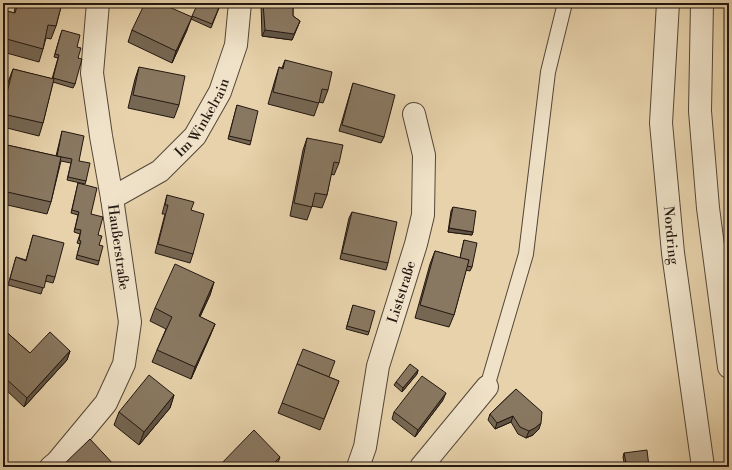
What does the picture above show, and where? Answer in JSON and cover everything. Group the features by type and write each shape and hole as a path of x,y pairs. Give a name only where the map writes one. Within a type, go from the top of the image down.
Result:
{"street":[{"name":"Haußerstraße","path":"51,467 57,462 106,403 124,364 130,322 92,73 98,3"},
{"name":"Im Winkelrain","path":"112,198 160,170 195,136 220,92 234,53 240,3"},
{"name":"Nordring","path":"668,3 661,123 673,253 703,467"},
{"path":"699,3 700,111 708,208 729,367"},
{"name":"Liststraße","path":"358,467 365,447 378,366 416,244 423,215 424,155 414,114"},
{"path":"421,467 487,387"}],"lane":[{"path":"487,387 526,254 548,72 565,3"}],"building":[{"path":"18,3 62,3 56,26 48,25 43,49 3,38 3,10 15,13"},
{"path":"145,3 160,3 192,17 176,51 132,30"},
{"path":"198,3 217,3 220,5 212,24 192,16"},
{"path":"263,3 293,3 293,16 300,21 294,34 265,30"},
{"path":"62,30 80,35 77,47 81,48 78,58 82,59 75,84 53,78 59,55 55,54"},
{"path":"285,60 332,72 328,90 322,89 319,103 273,92 279,67 283,69"},
{"path":"139,67 185,76 179,105 133,95"},
{"path":"13,69 54,79 43,123 3,114 3,108"},
{"path":"353,83 395,95 384,137 342,125"},
{"path":"237,105 258,111 251,141 229,136"},
{"path":"62,131 84,136 79,161 90,163 86,181 68,177 72,159 57,156"},
{"path":"307,138 343,145 339,163 334,162 327,195 315,193 312,207 294,203"},
{"path":"7,145 61,157 51,202 3,191 6,175 3,174 3,165"},
{"path":"78,183 97,188 91,214 103,217 98,235 102,236 99,245 103,246 99,261 77,255 81,241 79,240 81,230 75,229 79,212 72,210"},
{"path":"167,195 194,202 191,210 204,214 193,254 158,244 168,205 165,205"},
{"path":"453,207 476,211 473,232 449,228"},
{"path":"352,212 397,222 388,263 342,253"},
{"path":"33,235 64,243 55,277 47,275 44,288 10,279 16,257 26,261"},
{"path":"464,240 477,243 472,267 467,266 469,260 460,258"},
{"path":"435,251 469,260 454,315 420,305"},
{"path":"175,264 214,282 199,316 215,324 195,367 157,350 172,317 155,308"},
{"path":"353,305 375,311 369,332 347,326"},
{"path":"3,329 30,353 50,332 70,351 27,398 3,376"},
{"path":"303,349 335,361 329,377 297,364"},
{"path":"297,364 339,381 324,419 282,403"},
{"path":"410,364 418,370 403,388 396,382"},
{"path":"149,375 174,395 144,432 119,412"},
{"path":"422,376 446,393 418,430 394,412"},
{"path":"516,389 542,412 541,423 529,431 520,427 513,416 497,423 490,414"},
{"path":"254,430 280,457 270,467 218,467"},
{"path":"90,439 116,467 61,467"},
{"path":"647,450 649,467 627,467 624,453"}]}
